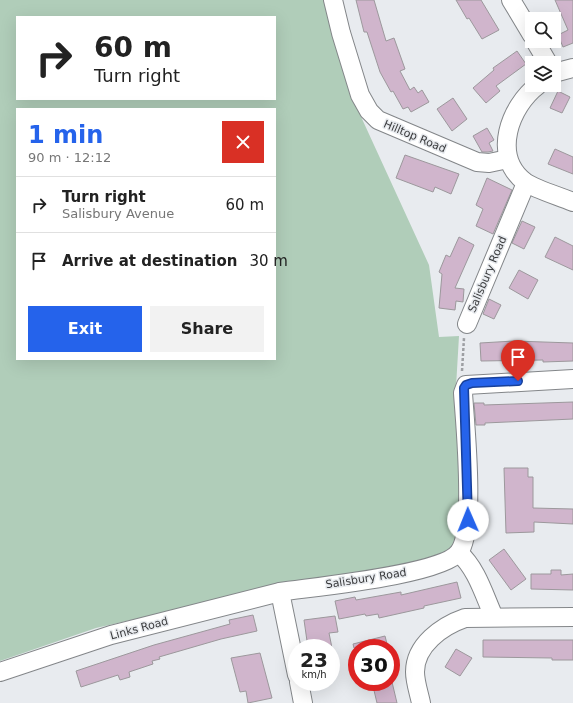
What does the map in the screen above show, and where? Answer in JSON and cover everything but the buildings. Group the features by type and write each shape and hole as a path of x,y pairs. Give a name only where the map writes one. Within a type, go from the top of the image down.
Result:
{"street":[{"name":"Hilltop Road","path":"333,0 341,33 360,95 369,112 378,120 477,162 489,163 508,159"},
{"path":"512,0 525,23"},
{"path":"561,71 573,68"},
{"path":"531,92 519,104 511,121 506,140 508,159 515,173 526,183 573,202"},
{"name":"Salisbury Road","path":"467,324 526,183"},
{"path":"494,617 474,572 459,553 465,538 468,520 463,393 466,385 573,379"},
{"name":"Salisbury Road","path":"280,592 395,576 432,566 450,559 459,553"},
{"path":"280,592 290,639"},
{"name":"Links Road","path":"0,672 111,635 280,592"},
{"path":"421,703 415,673 416,662 429,640 442,628 465,618 573,616"},
{"path":"301,691 303,703"}],"path":[{"name":"Salisbury Road","path":"466,385 462,376 464,333 467,324"}],"green space":[{"path":"0,0 325,0 352,97 429,265 439,337 459,336 456,387 463,495 456,549 399,567 283,585 96,628 0,661"}],"route":[{"path":"468,520 467,447 463,393 464,388 466,385 472,383 518,381"}]}
